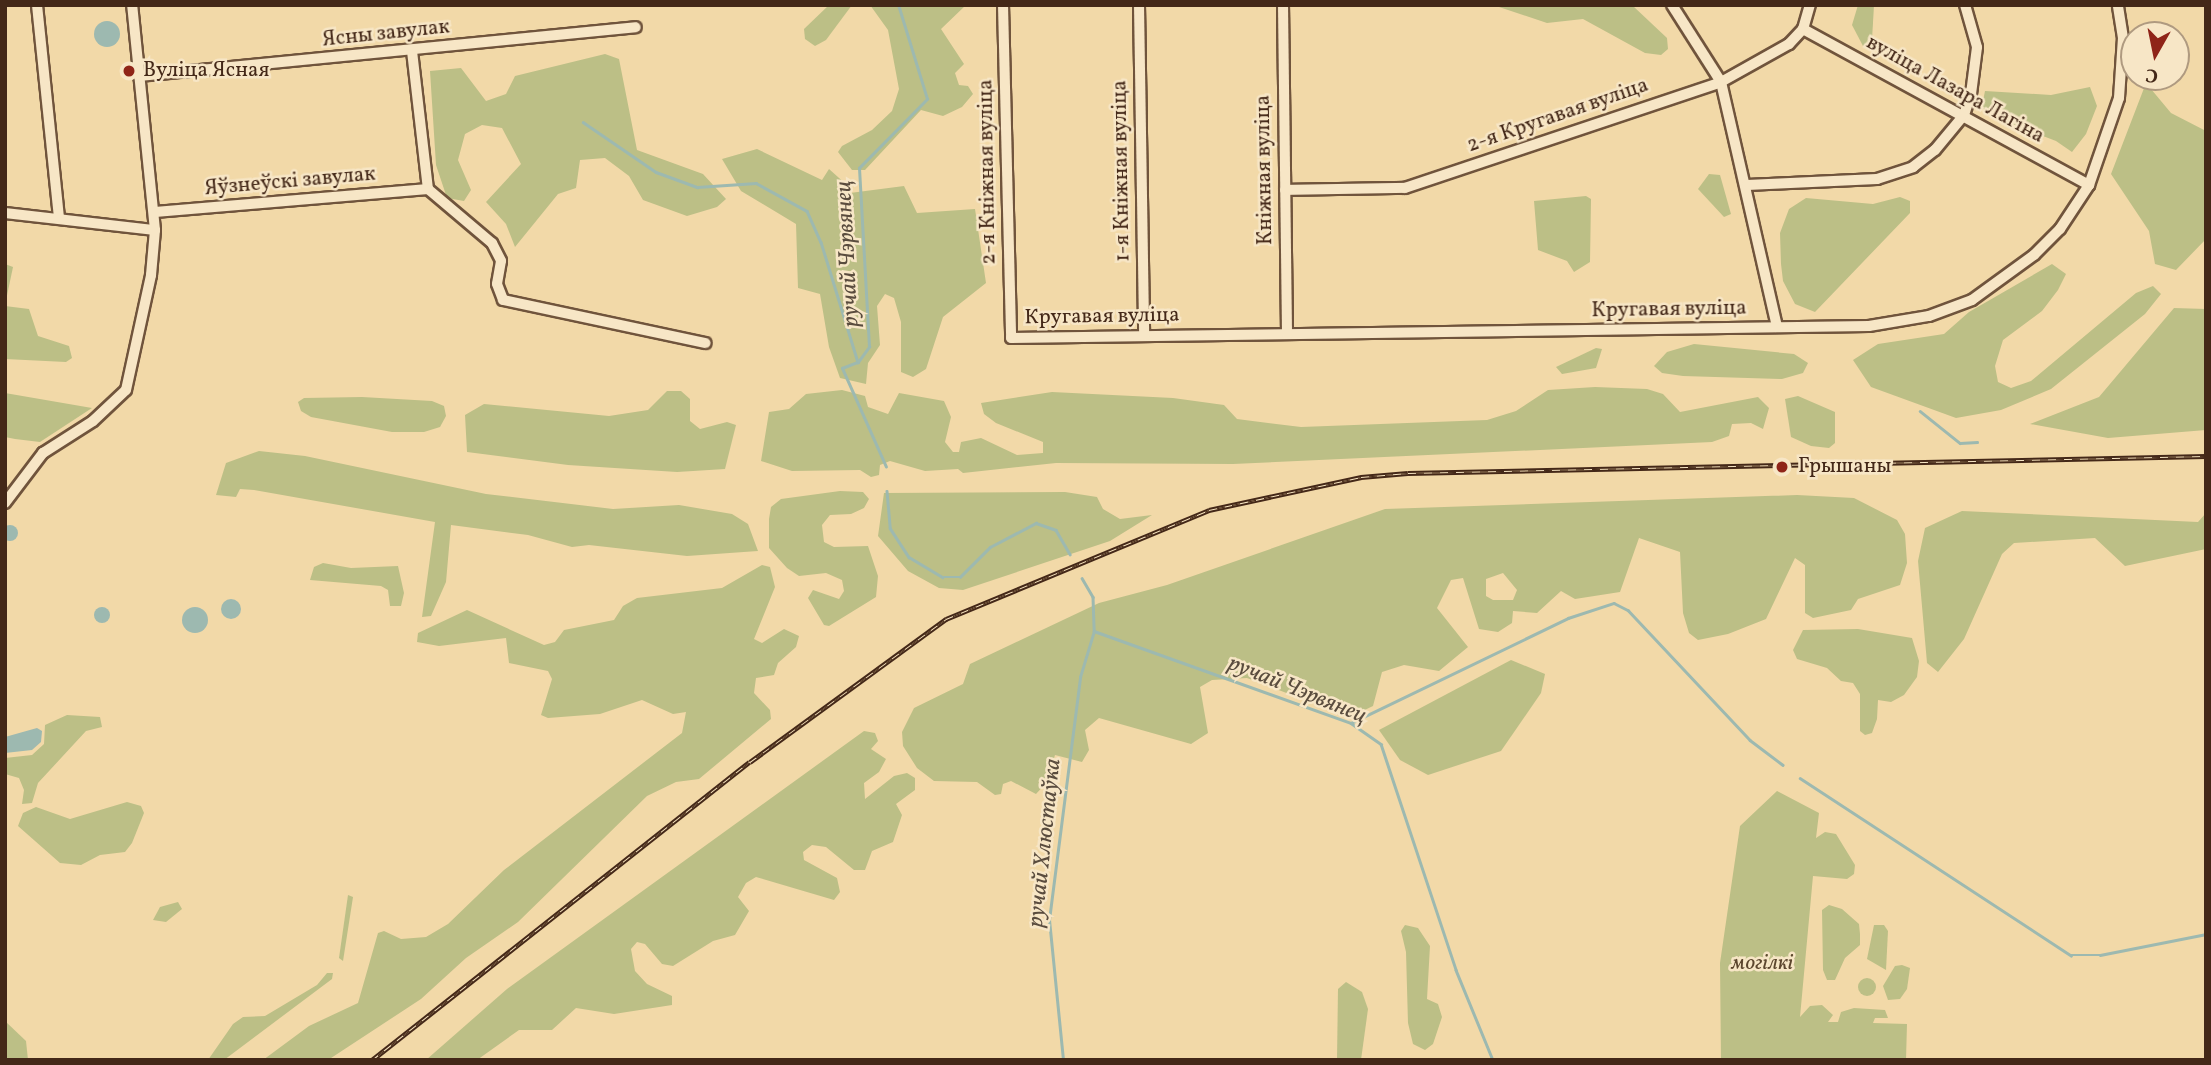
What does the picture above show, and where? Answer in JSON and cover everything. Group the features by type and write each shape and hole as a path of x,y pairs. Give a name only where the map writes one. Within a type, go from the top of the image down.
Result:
{"street":[{"path":"37,5 60,217"},
{"path":"5,503 43,453 93,421 126,390 151,275 155,230 132,5"},
{"name":"1-я Кніжная вуліца","path":"1139,5 1144,336"},
{"name":"Кніжная вуліца","path":"1283,5 1287,334"},
{"path":"1672,5 1721,82 1747,186 1777,327"},
{"name":"2-я Кругавая вуліца","path":"1285,190 1405,188 1721,82 1776,54 1802,29 1810,5"},
{"path":"1747,186 1895,174 1935,150 1964,115 1977,47 1965,5"},
{"name":"Кругавая вуліца","path":"1011,338 1894,324 1972,300 2034,255 2060,229 2089,185 2119,98 2123,38 2118,5"},
{"name":"2-я Кніжная вуліца","path":"1005,6 1011,338"},
{"name":"Ясны завулак","path":"139,76 636,27"},
{"name":"вуліца Лазара Лагіна","path":"1802,29 2089,185"},
{"path":"412,51 428,189 492,243 501,261 497,284 503,300 705,343"},
{"name":"Яўзнеўскі завулак","path":"155,212 428,189"},
{"path":"5,214 60,217 155,230"}],"green space":[{"path":"829,5 852,5 826,40 815,46 805,39 804,29"},
{"path":"870,5 966,5 941,29 964,64 955,73 959,85 968,86 973,94 962,107 943,116 921,110 865,170 852,170 838,152 842,146 872,130 892,111 899,89 888,30"},
{"path":"1493,5 1633,6 1667,38 1668,49 1661,55 1645,53 1583,19 1547,23"},
{"path":"1858,5 1874,5 1872,40 1863,46 1852,25"},
{"path":"605,54 619,59 637,150 703,174 726,199 717,207 687,216 643,200 629,176 605,158 580,160 576,188 558,194 515,247 506,224 486,202 521,164 502,128 482,125 465,134 458,160 471,190 464,201 447,198 436,165 430,71 461,68 486,101 506,94 515,76"},
{"path":"2090,87 2097,106 2086,134 2072,152 2056,141 1986,114 1982,106 1985,91 2051,95"},
{"path":"2143,91 2153,91 2171,113 2206,131 2206,239 2176,270 2155,264 2149,231 2111,174"},
{"path":"757,149 822,180 829,169 848,186 850,193 904,186 917,213 975,209 986,283 943,317 926,369 913,377 901,372 901,322 894,298 885,294 877,306 880,345 868,363 866,384 840,378 829,347 820,294 798,288 796,224 741,191 722,159"},
{"path":"1709,174 1720,175 1731,214 1724,217 1698,189"},
{"path":"1586,196 1591,199 1590,262 1574,272 1567,261 1538,250 1534,201"},
{"path":"1900,197 1910,201 1910,213 1815,312 1795,304 1783,281 1781,264 1780,233 1789,209 1806,198 1873,204"},
{"path":"5,264 13,267 5,305"},
{"path":"2052,264 2066,274 2058,290 2042,311 2003,340 1995,366 1998,382 2011,388 2031,381 2136,293 2153,286 2161,294 2145,314 2051,389 2001,410 1956,418 1871,387 1853,360 1878,344 1944,334 1969,312"},
{"path":"5,306 29,309 38,336 69,346 72,358 66,362 5,359"},
{"path":"2174,308 2206,309 2206,430 2108,438 2030,424 2099,397"},
{"path":"1694,344 1794,354 1808,363 1803,373 1782,379 1683,376 1662,373 1654,366 1667,352"},
{"path":"1596,348 1602,349 1596,368 1562,374 1556,367"},
{"path":"1595,387 1647,389 1663,394 1680,412 1758,397 1769,408 1763,429 1751,423 1732,424 1729,436 1712,442 1233,464 1056,463 963,473 958,469 925,471 890,461 880,465 879,475 871,477 860,470 792,471 761,461 769,412 789,409 806,394 842,390 865,396 868,407 888,414 899,393 944,401 951,417 945,442 953,452 959,452 961,442 981,438 1017,455 1043,453 1043,442 996,423 984,414 981,403 1052,392 1173,398 1224,405 1237,419 1301,427 1487,420 1516,411 1548,390"},
{"path":"667,391 681,391 690,399 690,421 700,429 727,422 736,425 725,469 677,472 568,465 467,452 465,415 484,404 609,416 648,410"},
{"path":"5,393 92,408 40,442 15,439 5,437"},
{"path":"1798,396 1835,412 1835,443 1829,448 1811,446 1791,437 1785,399"},
{"path":"362,397 432,401 444,406 446,416 440,427 424,432 392,432 311,417 301,411 298,402 304,398"},
{"path":"259,451 305,456 486,494 613,509 679,505 732,514 748,524 758,551 687,556 589,545 572,547 528,535 451,525 446,582 431,616 422,617 435,522 254,490 240,489 236,497 216,495 226,463"},
{"path":"840,491 863,492 869,499 864,508 851,514 830,515 822,525 824,542 834,547 868,546 878,576 876,597 829,626 824,625 808,598 813,590 839,599 844,591 842,580 826,573 799,576 787,568 769,548 769,519 771,507 781,499"},
{"path":"1065,492 1097,497 1103,509 1120,519 1152,515 1110,541 963,590 939,588 908,571 878,536 884,493"},
{"path":"1797,495 1854,498 1897,520 1905,534 1907,563 1900,585 1858,599 1851,610 1813,618 1805,613 1805,565 1795,558 1766,619 1728,634 1698,640 1689,633 1683,613 1680,552 1639,538 1620,592 1575,599 1561,591 1537,613 1513,611 1512,623 1498,632 1479,629 1463,578 1451,580 1437,608 1468,647 1439,671 1404,665 1382,672 1373,706 1350,717 1247,678 1212,680 1200,687 1208,733 1191,744 1099,718 1085,730 1089,750 1082,762 1055,755 1047,782 1036,794 1011,781 1003,784 1001,794 995,795 977,782 934,781 917,768 903,746 902,732 914,708 963,684 970,664 1099,603 1167,585 1385,509","holes":["1503,573 1517,590 1513,600 1493,600 1486,596 1486,579"]},
{"path":"1962,511 2198,522 2206,513 2206,549 2125,566 2095,538 2014,543 2002,554 1964,639 1938,672 1927,663 1918,561 1925,528"},
{"path":"323,563 351,568 398,566 404,593 401,606 390,606 388,590 381,586 310,580 314,567"},
{"path":"762,565 770,567 775,587 754,639 762,643 784,629 799,636 796,647 778,663 774,675 756,678 754,693 770,710 771,719 699,779 676,782 647,796 518,922 466,958 421,999 328,1060 263,1060 309,1026 358,1003 378,933 384,931 401,939 426,937 448,924 504,870 682,733 686,712 673,714 642,700 600,714 548,718 541,715 552,679 548,671 509,663 506,638 439,646 417,642 418,633 467,610 544,645 555,642 564,630 614,620 623,606 637,598 722,588"},
{"path":"1858,629 1912,638 1919,661 1917,677 1904,695 1891,702 1878,700 1877,719 1872,733 1865,735 1860,731 1860,694 1853,683 1841,681 1827,668 1797,659 1793,650 1803,630"},
{"path":"1511,660 1545,674 1541,693 1501,751 1428,775 1400,760 1379,730"},
{"path":"67,715 100,717 102,727 86,731 38,783 32,803 22,804 24,790 19,778 5,774 5,758 32,755 44,744 45,725"},
{"path":"864,731 875,733 878,741 871,749 886,759 879,772 864,783 865,799 894,776 907,773 915,778 915,790 896,804 902,815 893,842 872,851 865,870 854,870 826,847 812,845 803,852 804,860 837,878 840,892 834,900 756,877 746,883 738,897 749,911 735,935 713,941 673,966 662,964 645,944 637,942 631,949 635,971 647,984 672,996 672,1005 614,1014 576,1008 552,1030 519,1030 477,1060 426,1060 507,989"},
{"name":"могілкі","path":"1777,791 1819,813 1816,838 1825,832 1836,834 1855,865 1854,874 1847,879 1813,876 1800,1017 1810,1006 1822,1005 1833,1015 1828,1022 1838,1022 1841,1012 1854,1008 1885,1010 1888,1018 1875,1018 1873,1023 1907,1024 1906,1060 1721,1060 1720,963 1740,826"},
{"path":"127,802 141,806 144,813 132,843 125,852 100,855 81,865 60,863 18,826 23,813 36,807 70,819"},
{"path":"348,895 353,897 343,961 339,958"},
{"path":"178,902 182,909 166,922 153,920 160,907"},
{"path":"1829,905 1842,909 1859,924 1860,934 1860,945 1845,958 1835,980 1827,980 1823,970 1822,910"},
{"path":"1405,925 1418,928 1430,946 1427,999 1438,1004 1442,1017 1433,1044 1425,1050 1413,1044 1408,1023 1406,952 1401,931"},
{"path":"1874,925 1884,925 1888,931 1886,970 1867,959"},
{"path":"1895,966 1910,968 1907,989 1900,999 1888,1000 1883,986"},
{"path":"327,973 333,973 332,979 224,1060 208,1060 233,1024 243,1017 265,1016 317,985"},
{"path":"1867,978 1875,983 1876,987 1871,995 1867,996 1859,991 1858,987 1863,979"},
{"path":"1346,982 1362,992 1368,1009 1361,1060 1337,1060 1338,989"},
{"path":"5,1021 26,1041 28,1060 5,1060"}],"water":[{"path":"107,21 116,25 120,34 116,43 107,47 98,43 94,34 98,25"},
{"path":"10,525 16,527 16,539 10,541 4,539 2,533 4,527"},
{"path":"227,599 235,599 241,609 235,619 227,619 221,613 221,605"},
{"path":"99,607 105,607 110,615 108,621 99,623 94,618 94,612"},
{"path":"195,607 204,611 208,620 204,629 195,633 186,629 182,620 186,611"},
{"path":"37,728 42,731 41,742 32,750 5,753 5,737"}],"waterway":[{"name":"ручай Чэрвянец","path":"886,467 842,368 858,362 869,347 859,168 927,99 898,5"},
{"path":"583,122 656,172 697,187 756,183 807,211 821,242 858,362"},
{"path":"1920,411 1960,443 1977,442"},
{"name":"ручай Чэрвянец","path":"887,491 890,528 909,557 942,577 960,577 990,547 1036,523 1056,530 1070,554"},
{"name":"ручай Чэрвянец","path":"1082,578 1093,597 1094,631 1351,723 1381,744 1456,970 1493,1060"},
{"path":"1351,723 1568,618 1614,603 1628,610 1750,740 1783,765"},
{"name":"ручай Хлюстаўка","path":"1063,1060 1049,920 1080,677 1094,631"},
{"path":"1800,778 2071,955 2100,955 2206,934"}],"railway":[{"path":"372,1060 750,762 946,619 1209,510 1361,477 1408,473 2206,456"}],"place":[{"name":"Вуліца Ясная","path":"129,71"},
{"name":"Грышаны","path":"1782,467"}]}
